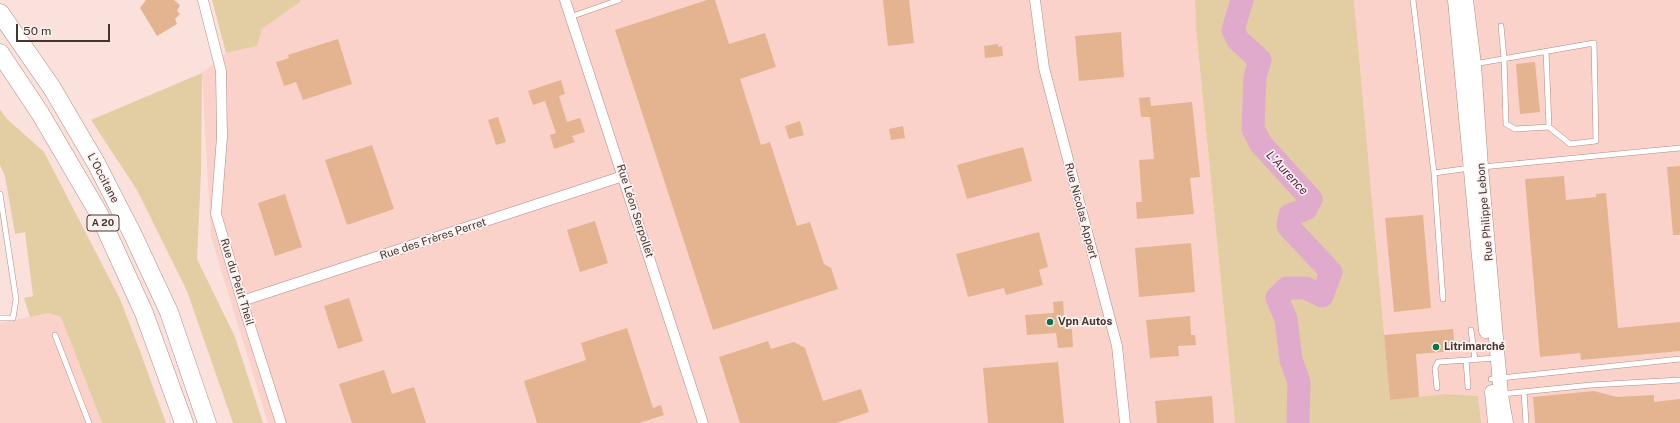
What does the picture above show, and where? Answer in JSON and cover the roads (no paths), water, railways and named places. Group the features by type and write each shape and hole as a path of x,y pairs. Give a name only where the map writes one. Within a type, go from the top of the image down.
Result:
{"highway":[{"name":"L'Occitane","path":"0,13 52,88 96,164 132,233 169,312 194,379 207,423"},
{"name":"L'Occitane","path":"0,53 40,113 98,212 144,313 179,405 184,423"},
{"path":"194,379 212,423"}],"street":[{"name":"Rue du Petit Theil","path":"203,0 221,71 222,137 216,214 281,423"},
{"name":"Rue Léon Serpollet","path":"565,0 703,423"},
{"name":"Rue Nicolas Appert","path":"1035,0 1044,68 1117,346 1125,423"},
{"name":"Rue Philippe Lebon","path":"1455,0 1468,65"},
{"name":"Rue Philippe Lebon","path":"1466,0 1468,65 1487,359 1496,379 1497,395 1495,423"},
{"name":"Rue des Frères Perret","path":"242,301 623,176"},
{"name":"Rue Philippe Lebon","path":"1497,395 1506,423"}],"lane":[{"path":"570,17 619,0"},
{"path":"1413,0 1434,173 1443,299"},
{"path":"1468,65 1504,58 1594,43 1596,141 1570,144 1549,127 1516,129 1506,124 1504,58 1501,26"},
{"path":"1546,51 1549,127"},
{"path":"1434,173 1680,148"},
{"path":"0,194 16,299 13,318 0,318"},
{"path":"1437,388 1435,364 1438,362 1487,359 1471,330"},
{"path":"55,335 89,423"},
{"path":"1496,379 1680,359"},
{"path":"1466,360 1468,387"},
{"path":"1497,395 1591,385 1680,380"},
{"path":"1524,392 1526,423"}],"waterway":[{"name":"L'Aurence","path":"1242,0 1233,30 1238,40 1260,60 1255,77 1253,129 1261,144 1311,199 1306,209 1290,215 1288,226 1331,272 1322,296 1306,288 1287,288 1277,298 1286,319 1291,360 1299,382 1298,423"}],"place":[{"name":"Vpn Autos","path":"1050,322"},
{"name":"Litrimarché","path":"1436,347"}]}
